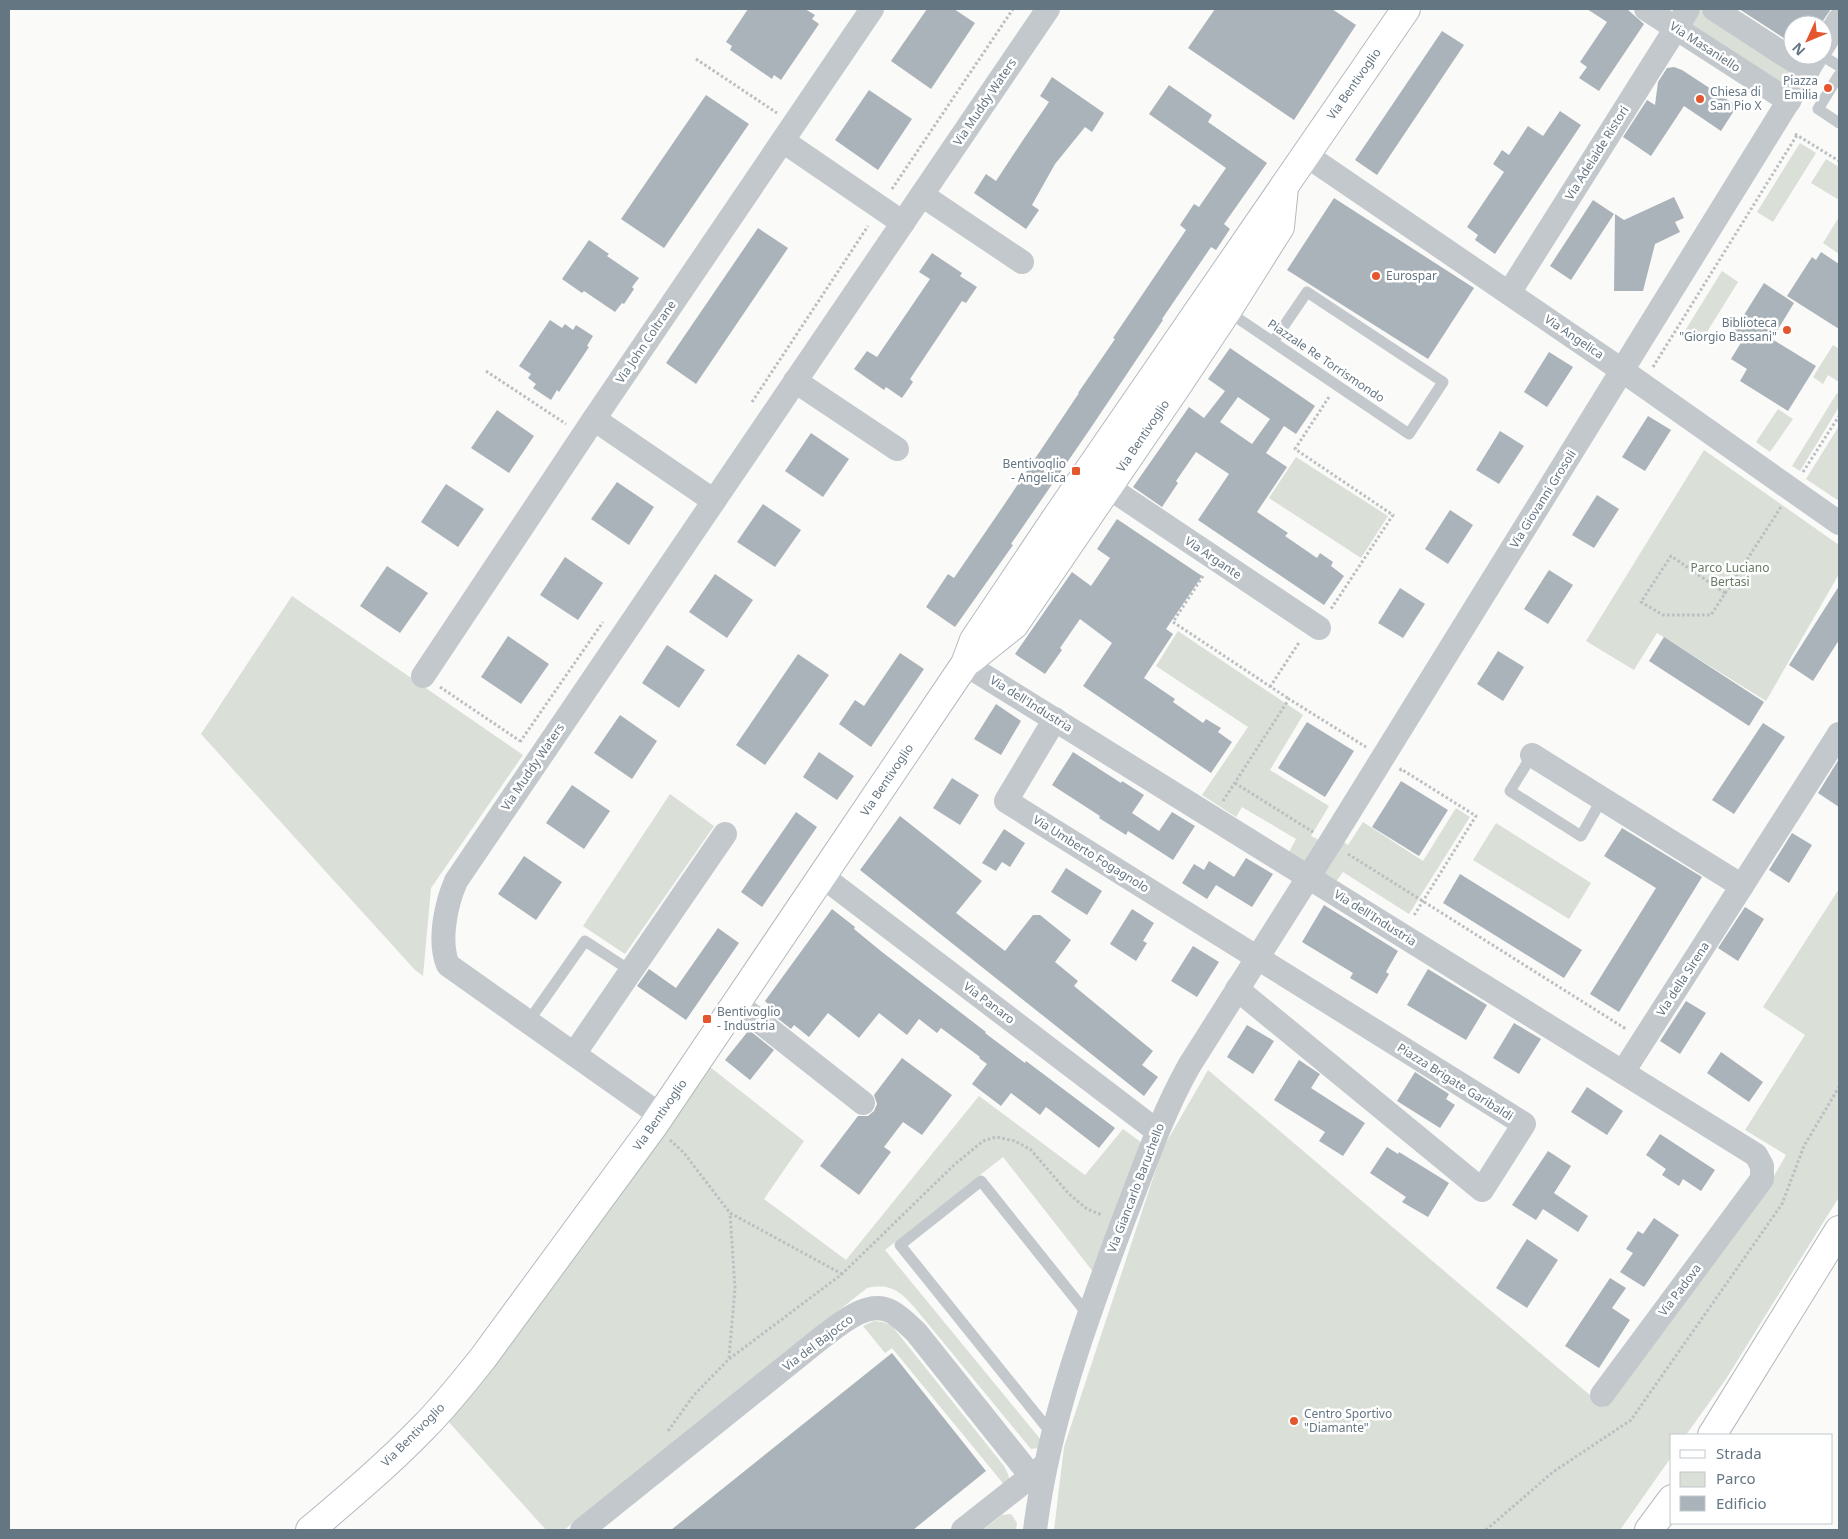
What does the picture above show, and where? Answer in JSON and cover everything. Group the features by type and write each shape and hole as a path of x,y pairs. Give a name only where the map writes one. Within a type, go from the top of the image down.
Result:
{"street":[{"name":"Via John Coltrane","path":"423,676 872,9"},
{"name":"Via Muddy Waters","path":"657,1120 574,1054 452,970 446,960 443,940 450,897 456,881 540,756 1048,9"},
{"name":"Via Bentivoglio","path":"310,1530 424,1427 454,1394 489,1350 657,1120 965,664 974,640 1214,286 1406,9"},
{"name":"Via Masaniello","path":"1646,9 1683,17 1789,102"},
{"path":"1714,9 1783,44"},
{"name":"Via Adelaide Ristori","path":"1508,293 1683,17"},
{"path":"1776,121 1813,65"},
{"name":"Via Giovanni Grosoli","path":"1317,882 1622,371 1776,121"},
{"path":"788,133 880,208 903,223"},
{"name":"Via Angelica","path":"1306,154 1642,384 1839,523"},
{"name":"Via Bentivoglio","path":"965,664 1014,625 1227,311 1280,227 1285,185"},
{"path":"922,195 1022,262"},
{"path":"1196,313 1227,311 1214,286"},
{"path":"795,381 897,449"},
{"path":"589,427 714,501"},
{"name":"Via Argante","path":"1108,488 1319,628"},
{"name":"Via dell'Industria","path":"965,664 1756,1155 1764,1171 1758,1185"},
{"name":"Via Umberto Fogagnolo","path":"1055,720 1006,800 1257,958"},
{"name":"Via della Sirena","path":"1623,1072 1839,734"},
{"path":"1532,755 1742,886"},
{"path":"574,1054 725,834"},
{"name":"Via Panaro","path":"822,876 1156,1131"},
{"name":"Via Giancarlo Baruchello","path":"1035,1530 1039,1470 1054,1435 1089,1317 1156,1131 1172,1096 1189,1066 1257,958 1317,882"},
{"name":"Piazza Brigate Garibaldi","path":"1237,989 1482,1190 1524,1124 1257,958"},
{"path":"736,1003 863,1103"},
{"name":"Via Padova","path":"1602,1394 1758,1185"},
{"path":"1713,1434 1839,1230"},
{"name":"Via del Bajocco","path":"582,1530 820,1339 862,1311 878,1307 890,1310 916,1332 1039,1470"},
{"path":"963,1530 1039,1470"},
{"path":"1649,1530 1670,1502"}],"lane":[{"path":"1839,75 1818,109 1839,123"},
{"name":"Piazzale Re Torrismondo","path":"1227,311 1409,434 1442,382 1307,292 1273,342"},
{"path":"1532,755 1510,791 1580,836 1602,799"},
{"path":"528,1022 585,941 631,971"},
{"path":"1054,1435 900,1245 981,1181 1089,1317"}],"path":[{"path":"750,406 1013,9"},
{"path":"696,59 788,133"},
{"path":"1776,121 1839,161"},
{"path":"1642,384 1797,135"},
{"path":"486,370 589,427"},
{"path":"1270,687 1306,633 1312,638 1393,514 1295,449 1336,385"},
{"path":"1725,592 1671,556 1641,602 1663,615 1711,614 1839,416"},
{"path":"1214,558 1173,622 1270,687 1366,747"},
{"path":"520,742 605,619"},
{"path":"423,676 540,756"},
{"path":"1213,817 1289,699"},
{"path":"1396,778 1401,769 1476,816 1402,934"},
{"path":"1235,783 1644,1040"},
{"path":"1317,882 1338,848"},
{"path":"657,1120 730,1213 842,1274 729,1359 694,1395 667,1432"},
{"path":"729,1359 735,1288 730,1213"}],"green space":[{"path":"1699,9 1791,69 1781,84 1690,24"},
{"path":"1800,143 1816,153 1773,222 1757,212"},
{"path":"1826,159 1839,167 1839,200 1811,183"},
{"path":"1839,217 1839,254 1823,243"},
{"path":"1722,271 1738,282 1702,340 1686,329"},
{"path":"1833,345 1839,349 1839,382 1828,375 1823,384 1813,377"},
{"path":"1837,393 1839,394 1839,407 1800,471 1792,466"},
{"path":"1778,409 1793,419 1770,452 1756,442"},
{"path":"1839,426 1839,501 1806,479"},
{"name":"Parco Luciano Bertasi","path":"1704,450 1839,545 1839,574 1766,701 1657,633 1634,670 1586,641"},
{"path":"1296,457 1388,516 1361,558 1269,498"},
{"path":"292,596 523,755 431,888 423,976 415,970 201,734"},
{"path":"1178,631 1303,715 1270,770 1329,806 1311,836 1319,840 1304,864 1288,854 1296,839 1242,807 1236,817 1202,795 1248,727 1156,666"},
{"path":"670,794 714,826 625,954 583,926"},
{"path":"1456,808 1470,817 1409,914 1343,872 1335,883 1321,874 1342,841 1348,845 1363,822 1423,861"},
{"path":"1496,823 1591,883 1569,919 1473,860"},
{"path":"1839,889 1839,1197 1726,1379 1687,1434 1670,1434 1670,1459 1620,1530 1054,1530 1064,1447 1163,1148 1208,1070 1604,1407 1763,1195 1786,1155 1745,1130 1805,1035 1763,1007"},
{"path":"710,1067 804,1141 764,1199 846,1260 979,1096 1085,1175 1123,1129 1142,1143 1094,1273 1003,1157 885,1250 1041,1440 1039,1448 1031,1449 910,1302 900,1293 883,1287 867,1288 564,1530 546,1530 447,1420"},
{"path":"874,1321 892,1326 1004,1466 1010,1482 1006,1487 892,1348 885,1353 863,1326"},
{"path":"1011,1514 1017,1523 1016,1530 983,1530 1002,1515"}],"building":[{"path":"748,9 805,9 815,15 812,19 819,24 781,80 774,75 772,79 730,50 732,46 726,42"},
{"path":"927,9 954,9 975,23 931,89 891,61"},
{"path":"1215,9 1332,9 1356,25 1294,120 1188,48"},
{"path":"1587,9 1627,9 1644,24 1599,91 1579,78 1587,67 1580,62 1607,22"},
{"path":"1739,9 1831,9 1827,15 1783,15 1783,38"},
{"path":"1442,31 1464,45 1377,175 1355,160"},
{"path":"1674,67 1682,70 1737,106 1721,131 1684,106 1651,156 1623,137 1647,100 1655,105 1658,82 1667,68"},
{"path":"1052,77 1104,113 1092,132 1085,127 1055,164 1032,205 1039,210 1026,229 974,193 986,174 996,181 1049,102 1040,96"},
{"path":"1169,85 1212,115 1208,122 1267,163 1224,224 1230,229 1216,250 1211,247 1011,544 1013,545 955,627 926,607 948,574 954,578 1004,505 1186,230 1180,225 1194,204 1199,207 1226,168 1149,114"},
{"path":"869,90 912,119 878,170 835,140"},
{"path":"706,95 749,124 664,248 621,219"},
{"path":"1560,111 1581,125 1495,254 1475,240 1478,235 1467,227 1504,172 1493,164 1502,150 1509,155 1528,126 1543,136"},
{"path":"1674,197 1684,218 1675,222 1680,232 1655,244 1643,291 1614,291 1615,214 1624,220"},
{"name":"Eurospar","path":"1334,198 1474,288 1428,359 1287,270"},
{"path":"1593,200 1614,214 1571,280 1550,266"},
{"path":"758,228 788,248 696,384 666,363"},
{"path":"589,240 609,254 607,256 639,278 632,287 634,289 624,304 622,303 615,312 562,279"},
{"path":"1821,252 1839,264 1839,329 1787,296 1812,257 1816,260"},
{"path":"932,253 962,273 960,276 977,287 966,303 962,301 910,379 913,382 902,398 886,387 884,390 854,369 867,351 877,357 930,279 919,272"},
{"path":"1764,283 1794,303 1772,339 1816,366 1788,411 1740,381 1747,369 1731,359 1742,341 1732,334"},
{"path":"550,320 562,328 565,324 573,330 576,325 593,336 587,346 589,347 559,392 557,390 551,400 533,388 536,384 528,378 531,374 519,366"},
{"path":"1230,348 1315,406 1296,434 1284,426 1266,453 1287,467 1257,512 1288,533 1285,536 1317,558 1320,553 1333,562 1331,566 1344,576 1324,605 1198,520 1229,474 1196,452 1176,481 1178,483 1162,507 1133,487 1189,407 1204,418 1225,391 1208,379","holes":["1238,397 1270,419 1252,444 1220,422"]},
{"path":"1549,352 1573,367 1547,407 1524,392"},
{"path":"497,410 534,436 509,473 471,448"},
{"path":"1648,416 1671,430 1645,471 1622,457"},
{"path":"1500,431 1524,446 1499,484 1476,470"},
{"path":"811,433 849,459 823,497 785,471"},
{"path":"617,482 654,507 629,545 591,519"},
{"path":"446,484 484,509 458,547 421,522"},
{"path":"1597,495 1619,509 1594,548 1572,535"},
{"path":"763,504 801,530 775,567 737,542"},
{"path":"1450,510 1473,525 1448,564 1425,549"},
{"path":"1117,519 1202,576 1166,629 1173,634 1144,678 1175,699 1173,702 1203,723 1206,719 1221,728 1218,732 1232,742 1211,773 1083,686 1112,643 1080,619 1045,674 1015,654 1072,572 1091,586 1110,558 1097,549"},
{"path":"565,557 603,583 578,620 540,595"},
{"path":"387,566 428,593 400,633 360,606"},
{"path":"1549,570 1573,585 1548,624 1524,609"},
{"path":"715,574 753,600 727,638 689,612"},
{"path":"1839,586 1839,640 1813,681 1789,665"},
{"path":"1400,588 1425,604 1403,638 1378,623"},
{"path":"508,636 549,664 521,704 481,677"},
{"path":"1664,637 1764,702 1749,726 1649,661"},
{"path":"667,645 705,670 679,708 642,683"},
{"path":"1498,651 1524,667 1503,701 1477,684"},
{"path":"900,653 924,669 871,747 839,724 855,700 864,706"},
{"path":"798,654 829,675 765,765 736,745"},
{"path":"996,704 1021,721 1001,755 974,739"},
{"path":"620,715 657,741 632,779 594,753"},
{"path":"1307,722 1354,751 1325,797 1278,768"},
{"path":"1763,723 1785,737 1734,814 1712,800"},
{"path":"819,752 854,776 837,800 803,777"},
{"path":"1073,752 1121,783 1122,781 1144,795 1132,813 1159,831 1172,812 1195,826 1173,860 1128,831 1126,835 1052,785"},
{"path":"1839,759 1839,807 1818,793"},
{"path":"952,778 979,795 960,825 933,808"},
{"path":"1401,781 1448,810 1419,856 1372,827"},
{"path":"572,785 610,811 584,849 546,823"},
{"path":"796,812 817,827 762,907 741,892"},
{"path":"900,816 982,881 956,913 1005,951 1033,915 1040,915 1071,940 1055,962 1078,981 1074,986 1153,1051 1142,1065 1158,1077 1144,1096 860,870"},
{"path":"1622,828 1702,877 1619,1012 1590,994 1656,888 1604,856"},
{"path":"1004,829 1025,843 1010,867 1002,862 996,871 982,863"},
{"path":"1792,833 1812,845 1789,883 1769,870"},
{"path":"524,856 562,882 536,920 498,894"},
{"path":"1246,858 1273,874 1252,907 1216,885 1207,899 1182,883 1194,864 1204,870 1209,861 1234,877"},
{"path":"1066,868 1102,891 1087,915 1051,892"},
{"path":"1460,874 1582,950 1564,978 1443,903"},
{"path":"1324,905 1398,951 1386,972 1389,974 1377,994 1350,978 1353,973 1302,942"},
{"path":"1745,907 1764,919 1738,961 1718,948"},
{"path":"832,909 882,952 985,1033 1025,1063 1026,1061 1115,1128 1099,1148 1046,1107 1040,1115 1011,1093 1001,1106 972,1084 987,1064 941,1028 937,1033 919,1019 907,1035 879,1013 859,1038 828,1013 809,1037 794,1025 791,1029 766,1009 769,1005 765,1001"},
{"path":"1132,909 1154,923 1143,941 1147,943 1136,961 1110,944"},
{"path":"718,928 739,943 686,1020 637,986 649,969 676,988"},
{"path":"1193,946 1219,962 1197,997 1171,981"},
{"path":"1428,969 1487,1005 1466,1040 1407,1005"},
{"path":"1686,1001 1706,1013 1680,1054 1660,1041"},
{"path":"1514,1023 1541,1039 1519,1074 1493,1058"},
{"path":"1247,1025 1274,1041 1253,1074 1227,1057"},
{"path":"749,1030 774,1050 750,1080 725,1060"},
{"path":"1721,1052 1763,1082 1749,1102 1707,1073"},
{"path":"902,1058 952,1095 922,1135 903,1122 884,1147 891,1152 859,1195 820,1166 858,1116 868,1116 874,1111 877,1104 874,1095"},
{"path":"1299,1060 1320,1074 1311,1088 1365,1123 1343,1156 1319,1141 1325,1132 1274,1100"},
{"path":"1415,1072 1449,1094 1446,1099 1455,1105 1440,1128 1397,1101"},
{"path":"1587,1087 1623,1111 1607,1135 1571,1112"},
{"path":"1660,1134 1715,1170 1701,1191 1683,1179 1679,1186 1662,1175 1666,1169 1646,1155"},
{"path":"1387,1147 1398,1154 1399,1152 1449,1183 1428,1217 1402,1202 1406,1197 1370,1173"},
{"path":"1548,1151 1571,1166 1554,1193 1588,1216 1578,1232 1543,1209 1536,1220 1512,1205"},
{"path":"1654,1218 1679,1235 1644,1287 1620,1272 1633,1253 1626,1249 1638,1231 1643,1234"},
{"path":"1527,1239 1558,1260 1527,1308 1496,1288"},
{"path":"1610,1278 1626,1288 1612,1308 1630,1320 1599,1368 1565,1346"},
{"path":"892,1353 986,1471 913,1530 671,1530"}],"place":[{"name":"Piazza Emilia","path":"1828,88"},
{"name":"Chiesa di San Pio X","path":"1700,99"},
{"name":"Eurospar","path":"1376,276"},
{"name":"Biblioteca \"Giorgio Bassani\"","path":"1787,330"},
{"name":"Bentivoglio - Angelica","path":"1076,471"},
{"name":"Bentivoglio - Industria","path":"707,1019"},
{"name":"Centro Sportivo \"Diamante\"","path":"1294,1421"}]}
